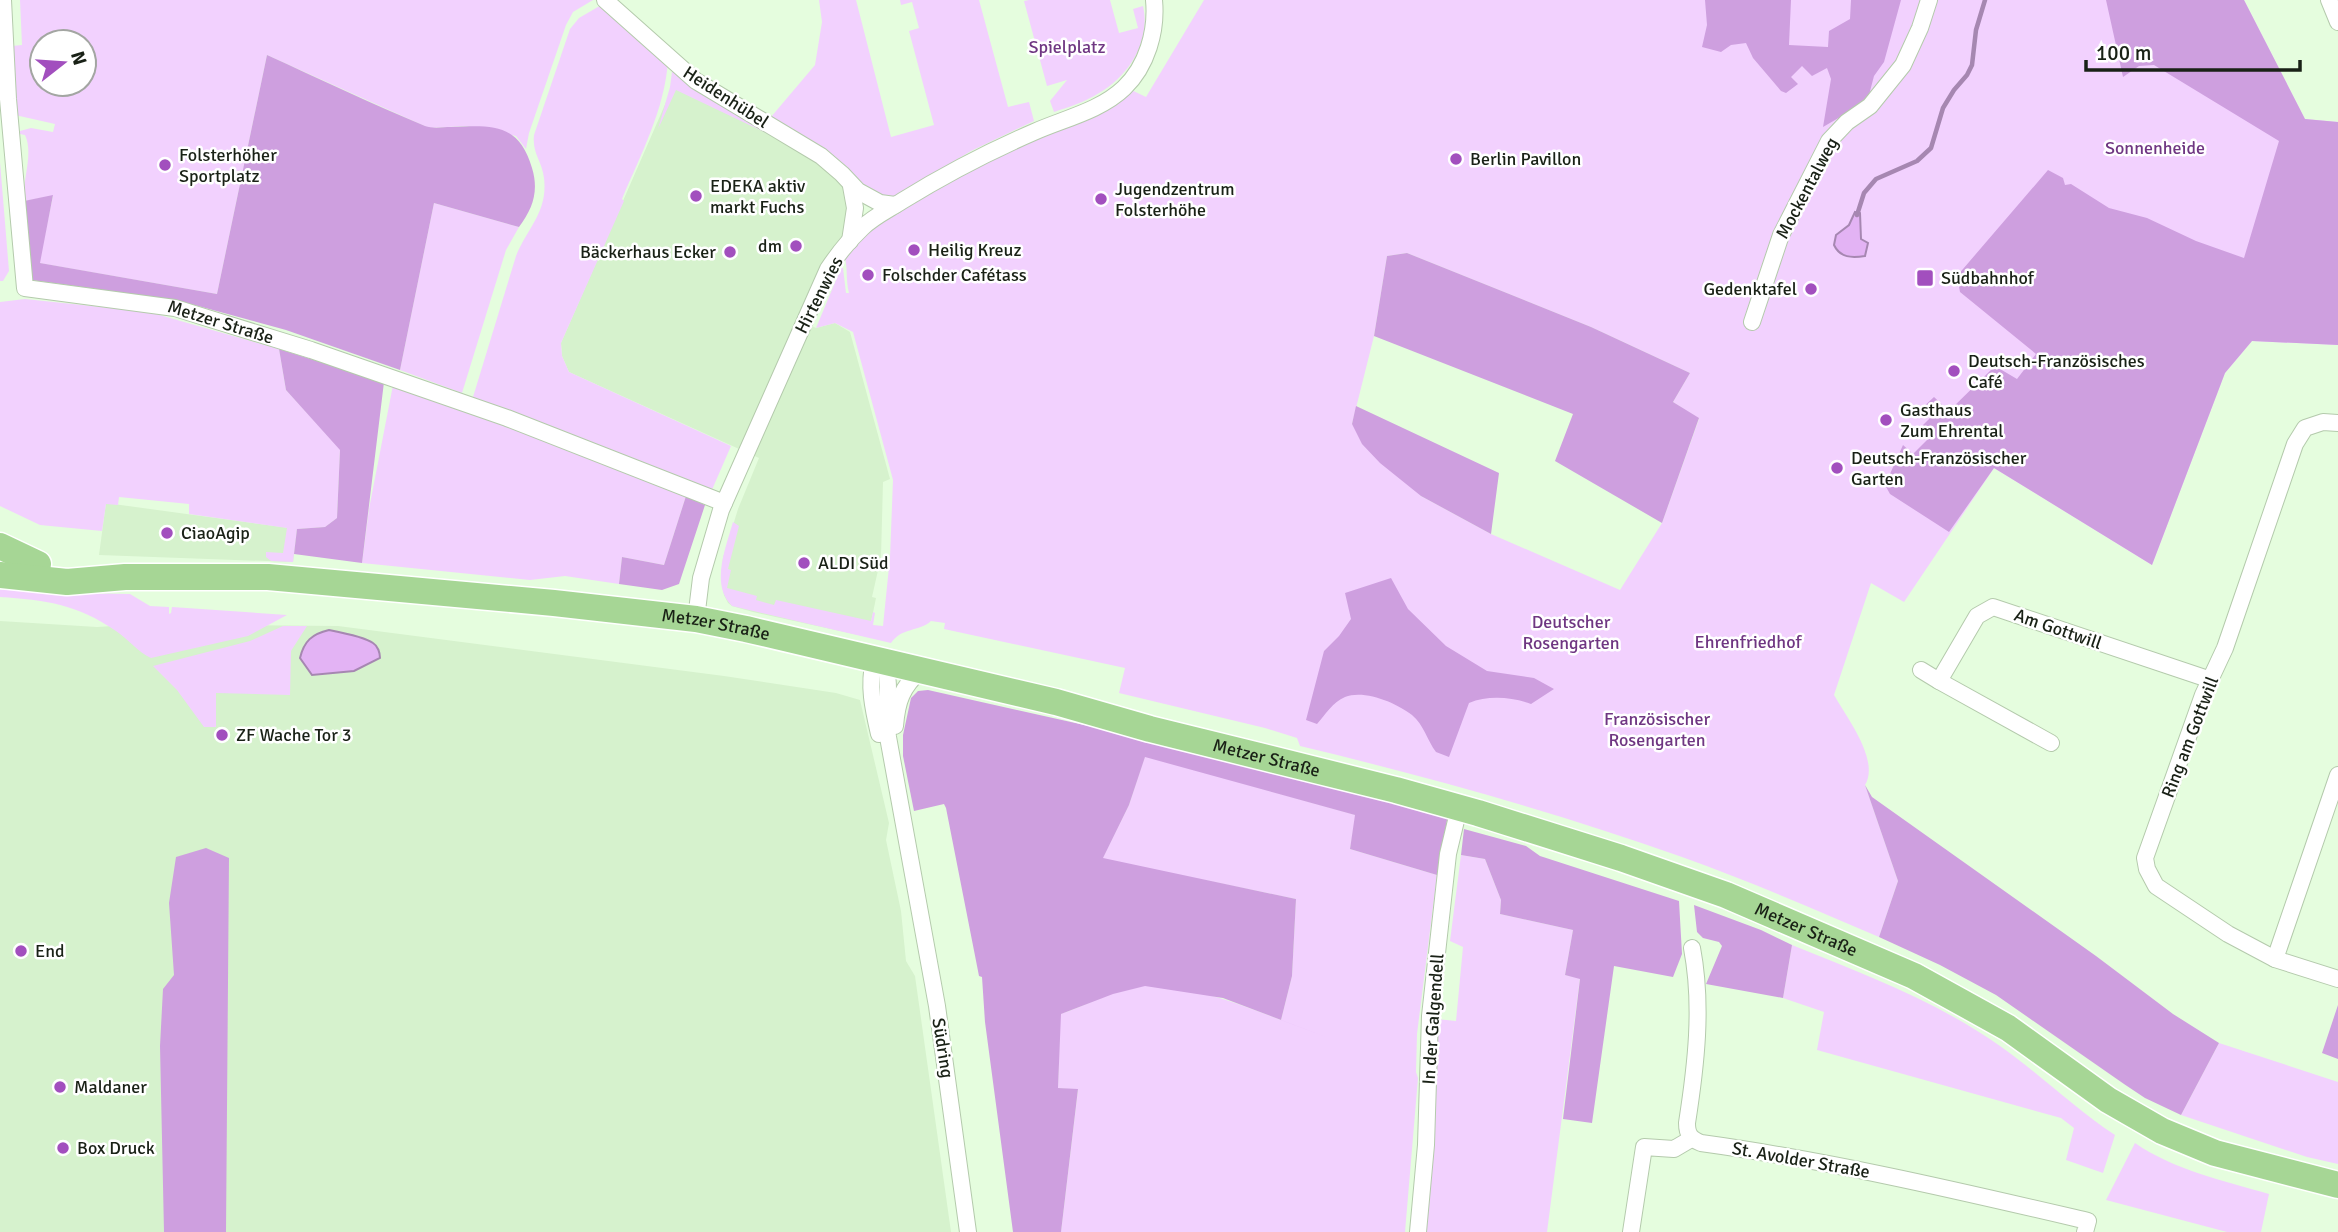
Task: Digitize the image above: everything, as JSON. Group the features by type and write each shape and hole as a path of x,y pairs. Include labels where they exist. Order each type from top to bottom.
{"main road":[{"path":"0,546 38,564"},
{"name":"Metzer Straße","path":"0,560 102,571 125,577"},
{"name":"Metzer Straße","path":"0,575 68,582 125,577 268,577 696,619 1056,702 1150,729 1314,769 1459,808 1621,858 1726,895 1914,976 1966,1003 2008,1028 2108,1100 2162,1131 2215,1153 2338,1185"}],"street":[{"name":"Metzer Straße","path":"2,0 25,288 175,308 311,350 507,418 724,503"},
{"name":"Heidenhübel","path":"606,0 696,80 821,156 842,173 851,186 880,203 895,205"},
{"name":"Hirtenwies","path":"696,619 701,578 724,503 828,269 863,226 895,205 968,162 1104,103 1117,94 1133,77 1149,46 1154,30 1154,0"},
{"name":"Mockentalweg","path":"1752,322 1780,235 1829,141 1847,122 1870,106 1897,72 1920,28 1929,0"},
{"path":"2329,0 2338,22"},
{"path":"850,241 855,208 851,186"},
{"name":"Ring am Gottwill","path":"2338,423 2323,422 2305,428 2295,444 2225,648 2203,695 2145,858 2147,869 2156,886 2228,933 2275,959 2338,979"},
{"name":"Am Gottwill","path":"1940,681 1977,616 1993,607 2211,680"},
{"name":"Südring","path":"879,661 888,678 886,720 937,1006 968,1232"},
{"name":"Südring","path":"879,661 870,676 870,694 911,865"},
{"name":"Südring","path":"892,756 899,699 907,682 921,670"},
{"path":"1921,670 2051,743"},
{"path":"2275,959 2338,775"},
{"name":"In der Galgendell","path":"1418,1232 1426,1145 1430,1016 1447,865 1459,808"},
{"path":"1631,1232 1644,1147 1674,1149 1691,1139 1687,1123 1698,1037 1692,948"},
{"name":"St. Avolder Straße","path":"1691,1139 1701,1143 1856,1168 2088,1221 2085,1232"}],"shaded area":[{"path":"1705,0 1791,0 1789,45 1828,47 1829,31 1850,19 1851,0 1901,0 1884,62 1874,76 1869,95 1854,109 1823,127 1831,79 1827,68 1812,76 1802,66 1791,77 1798,84 1786,93 1781,91 1753,58 1746,43 1731,45 1721,52 1702,47 1707,25"},
{"path":"2106,0 2244,0 2305,119 2338,122 2338,345 2252,341 2225,373 2152,565 1994,468 1949,532 1890,494 1885,485 1903,445 1913,454 1932,435 1923,425 1930,418 1920,410 1934,397 1949,411 1995,366 2017,379 2036,354 1960,292 1957,276 2048,170 2063,178 2065,185 2071,184 2109,208 2147,218 2196,241 2244,258 2279,141 2154,65 2139,66 2123,77"},
{"path":"267,55 425,126 479,126 502,130 520,142 526,153 534,176 535,192 528,213 519,227 434,203 400,370 286,330 176,300 31,280 24,201 53,195 40,263 217,294"},
{"path":"681,68 851,186 850,241 804,322 816,328 835,323 850,332 890,479 883,482 881,557 872,597 876,598 868,637 753,612 728,603 721,579 723,558 738,509 759,458 569,372 562,356 561,343"},
{"path":"1855,212 1860,213 1861,239 1868,243 1865,256 1847,256 1834,245 1836,235 1849,225"},
{"path":"1407,253 1591,327 1690,373 1673,402 1699,418 1662,523 1555,461 1573,414 1374,336 1387,256"},
{"path":"279,349 384,382 362,563 294,554 297,529 325,527 337,518 340,450 286,390"},
{"path":"1356,406 1499,473 1491,534 1421,496 1380,463 1362,444 1352,424"},
{"path":"686,496 705,505 679,584 662,590 619,584 622,557 664,565"},
{"path":"106,503 297,529 293,562 99,555"},
{"path":"1391,578 1408,609 1446,646 1487,671 1534,678 1554,689 1531,704 1500,698 1469,703 1449,757 1436,752 1420,723 1412,715 1398,706 1371,696 1345,697 1333,705 1317,724 1306,720 1324,651 1351,619 1345,593"},
{"path":"0,621 97,627 146,624 338,626 724,676 836,693 860,700 889,823 886,840 901,911 906,961 915,976 951,1232 0,1232"},
{"path":"329,630 375,644 380,658 354,671 312,675 300,658 302,652 310,639"},
{"path":"928,690 1147,739 1448,815 1437,875 1350,849 1355,815 1145,757 1129,805 1103,858 1296,899 1292,976 1281,1020 1223,998 1145,986 1113,994 1061,1014 1058,1088 1078,1089 1061,1232 1013,1232 985,1022 982,977 979,976 946,808 944,804 914,811 903,756 903,735 911,698 918,691"},
{"path":"1865,785 1872,797 2173,1014 2219,1043 2181,1115 2145,1098 1996,995 1879,937 1898,881"},
{"path":"1464,829 1526,846 1540,856 1679,901 1682,954 1673,977 1614,966 1592,1123 1563,1119 1580,979 1565,975 1573,930 1500,914 1501,900 1485,859 1461,855"},
{"path":"206,848 229,858 226,1232 164,1232 160,1046 163,989 174,975 169,903 176,857"},
{"path":"1694,905 1761,930 1792,945 1783,998 1706,984 1722,946 1719,942 1703,938 1697,932"},
{"path":"2338,1005 2338,1059 2322,1053"}],"green space":[{"path":"20,0 593,0 573,12 566,25 526,149 516,136 467,126 429,128 267,55 217,294 39,263 53,196 24,201 28,150 25,135 20,134 20,131 31,128 53,132 55,124 15,115 12,46 22,45"},
{"path":"819,0 856,0 891,137 934,125 909,31 919,28 912,2 901,5 900,0 979,0 1008,107 1029,102 1034,121 971,151 889,200 860,183 845,165 823,148 771,117 815,65 822,22"},
{"name":"Spielplatz","path":"1110,0 1119,33 1138,28 1133,9 1143,6 1145,19 1141,44 1128,67 1110,86 1088,99 1054,112 1050,101 1067,80 1047,86 1024,1"},
{"name":"Deutsch-Französischer Garten","path":"1204,0 2244,0 2305,119 2338,122 2338,345 2252,341 2225,373 2152,565 1994,468 1904,602 1871,583 1834,695 1865,752 1869,775 1865,785 1898,881 1879,937 1732,876 1588,825 1445,783 1300,746 1297,738 1265,728 1119,693 1125,668 944,629 945,623 931,621 900,634 891,643 732,606 725,597 721,577 733,522 739,526 728,569 731,570 727,588 757,596 756,600 774,605 776,600 871,621 873,612 873,625 883,626 890,557 893,480 853,332 835,323 816,328 841,268 846,293 849,293 842,249 863,226 1125,87 1146,97","holes":["1407,253 1591,327 1690,373 1673,402 1699,419 1662,523 1620,590 1491,534 1421,496 1352,424 1374,336 1387,256"]},
{"path":"603,4 668,60 666,78 657,114 622,199 624,201 561,343 562,356 569,372 731,446 711,492 473,397 516,256 543,200 544,178 534,147 534,135 570,29 579,18"},
{"path":"673,64 806,152 834,175 783,141 676,90 658,129 670,87"},
{"path":"0,162 9,271 3,281 0,281"},
{"path":"434,203 519,227 506,250 462,393 400,370"},
{"path":"25,299 149,312 279,349 286,390 340,449 337,518 325,527 297,529 293,562 271,561 266,557 266,552 283,553 287,528 189,514 189,504 119,497 118,505 106,504 102,531 40,525 0,506 0,302"},
{"path":"393,385 463,409 686,496 664,565 622,557 619,584 565,576 530,580 362,563 369,509"},
{"path":"3,586 70,593 130,594 150,606 169,607 169,614 172,607 287,615 248,636 151,658 102,622 74,609 46,602 0,597"},
{"path":"283,626 307,626 291,651 290,695 216,693 216,727 204,727 177,690 153,666 250,641"},
{"path":"1145,756 1356,815 1350,849 1437,875 1417,1034 1418,1078 1405,1232 1061,1232 1078,1090 1058,1088 1060,1014 1123,989 1150,985 1208,994 1281,1020 1292,976 1296,899 1102,859 1129,805"},
{"path":"1461,855 1485,859 1501,900 1500,914 1573,930 1565,975 1580,978 1547,1232 1424,1232 1437,1019 1456,1021 1463,947 1450,941"},
{"path":"1792,945 1925,1002 1976,1030 2015,1057 2115,1135 2103,1173 2066,1160 2074,1128 2061,1118 1817,1050 1824,1012 1783,998"},
{"path":"2219,1043 2338,1082 2338,1164 2307,1157 2181,1115"},
{"path":"2135,1143 2183,1168 2269,1194 2261,1232 2227,1232 2106,1200"}],"waterway":[{"path":"1857,215 1864,193 1876,179 1917,161 1931,148 1943,108 1972,65 1976,30 1985,0"}],"place":[{"name":"Berlin Pavillon","path":"1456,159"},
{"name":"Folsterhöher Sportplatz","path":"165,165"},
{"name":"EDEKA aktiv markt Fuchs","path":"696,196"},
{"name":"Jugendzentrum Folsterhöhe","path":"1101,199"},
{"name":"dm","path":"796,246"},
{"name":"Heilig Kreuz","path":"914,250"},
{"name":"Bäckerhaus Ecker","path":"730,252"},
{"name":"Folschder Cafétass","path":"868,275"},
{"name":"Südbahnhof","path":"1925,278"},
{"name":"Gedenktafel","path":"1811,289"},
{"name":"Deutsch-Französisches Café","path":"1954,371"},
{"name":"Gasthaus Zum Ehrental","path":"1886,420"},
{"name":"Deutsch-Französischer Garten","path":"1837,468"},
{"name":"CiaoAgip","path":"167,533"},
{"name":"ALDI Süd","path":"804,563"},
{"name":"ZF Wache Tor 3","path":"222,735"},
{"name":"End","path":"21,951"},
{"name":"Maldaner","path":"60,1087"},
{"name":"Box Druck","path":"63,1148"}],"park label":[{"name":"Sonnenheide","path":"2155,148"},
{"name":"Deutscher Rosengarten","path":"1571,632"},
{"name":"Ehrenfriedhof","path":"1748,642"},
{"name":"Französischer Rosengarten","path":"1657,729"}]}
